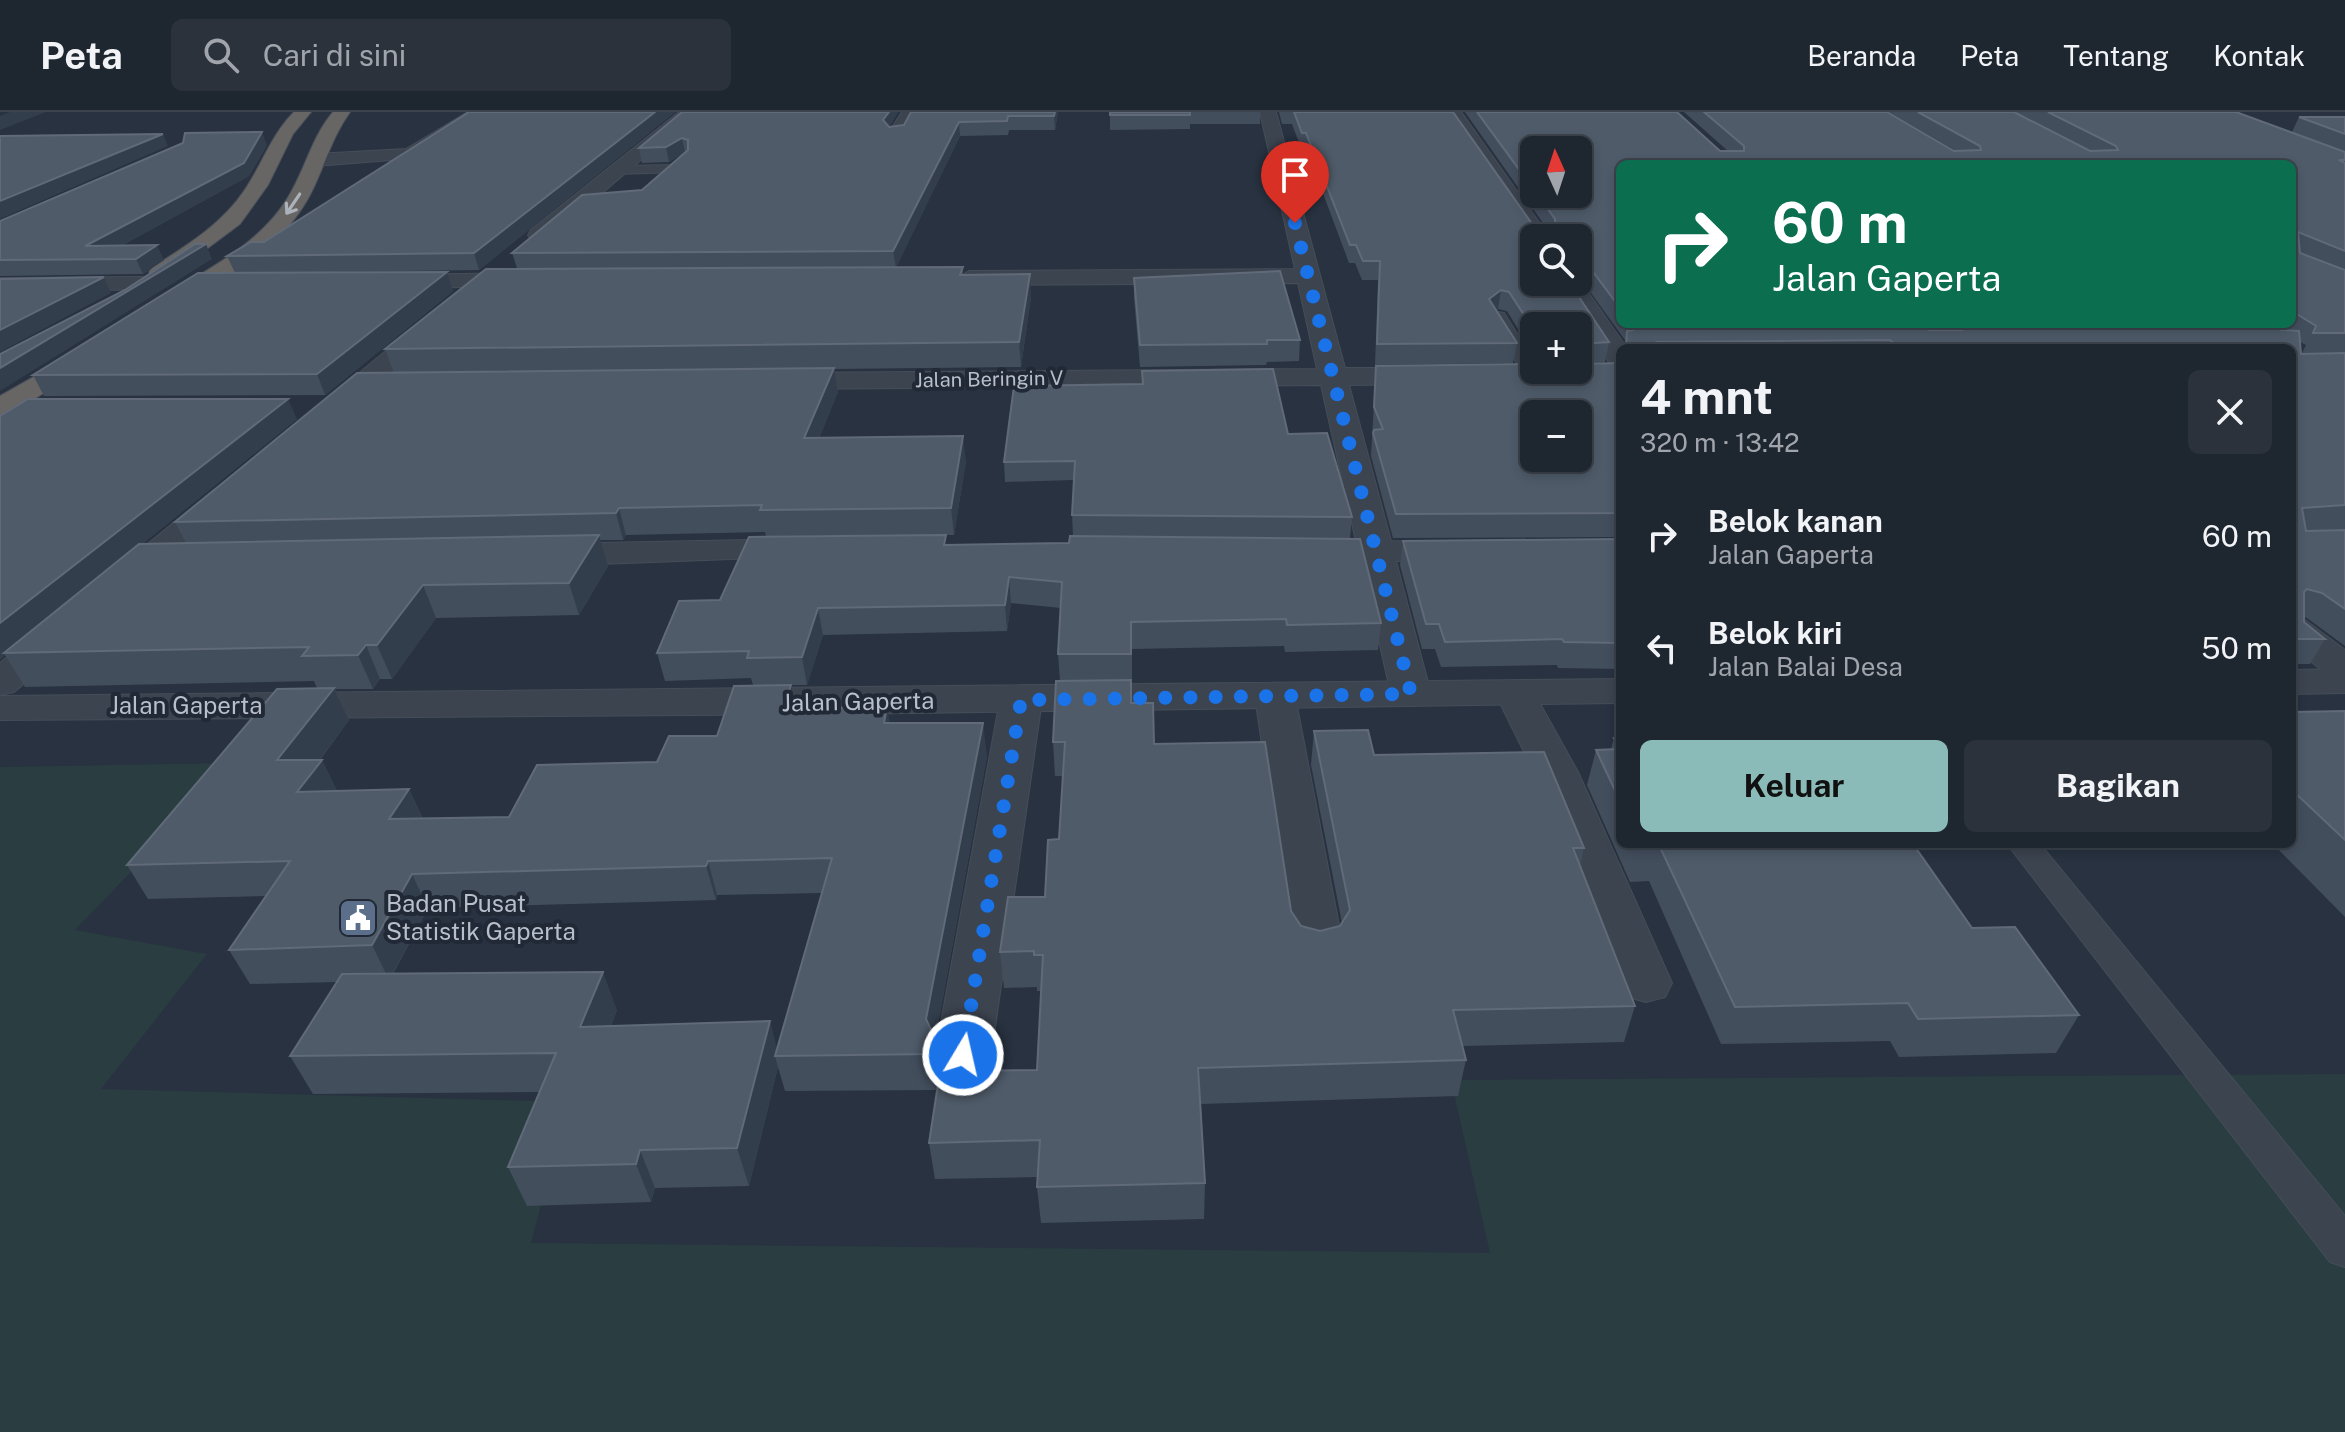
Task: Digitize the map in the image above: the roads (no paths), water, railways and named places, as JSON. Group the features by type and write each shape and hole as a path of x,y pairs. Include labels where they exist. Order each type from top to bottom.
{"highway":[{"path":"104,306 210,240 231,220 252,195 282,132 303,112"},
{"path":"149,315 267,239 298,200 325,129 342,112"},
{"path":"2,408 109,340"}],"street":[{"path":"315,160 410,154 480,112"},
{"path":"307,416 335,407 573,205 689,112"},
{"path":"897,134 910,112"},
{"path":"1268,112 1411,694"},
{"path":"1453,112 1529,224"},
{"path":"944,278 1308,276"},
{"path":"360,282 549,280"},
{"path":"203,282 251,283"},
{"path":"0,285 143,284"},
{"path":"1578,296 1616,352"},
{"path":"1592,373 1616,373"},
{"path":"1502,375 1520,375"},
{"name":"Jalan Beringin V","path":"758,382 1456,376"},
{"path":"359,386 407,386"},
{"path":"2,408 50,407"},
{"path":"0,683 252,475"},
{"path":"517,556 839,548"},
{"path":"1263,551 1497,551"},
{"path":"146,563 204,562"},
{"path":"2296,631 2345,669"},
{"path":"2296,682 2345,681"},
{"name":"Jalan Gaperta","path":"0,708 1021,700 1616,691"},
{"path":"1515,693 1556,772 1646,983"},
{"path":"1275,696 1317,946"},
{"path":"963,1055 1021,700"}],"lane":[{"path":"616,170 679,164 663,180"},
{"path":"573,205 606,205"},
{"path":"1498,317 1520,353"},
{"path":"2026,848 2345,1248"}],"place":[{"name":"Badan Pusat Statistik Gaperta","path":"358,918"}]}
